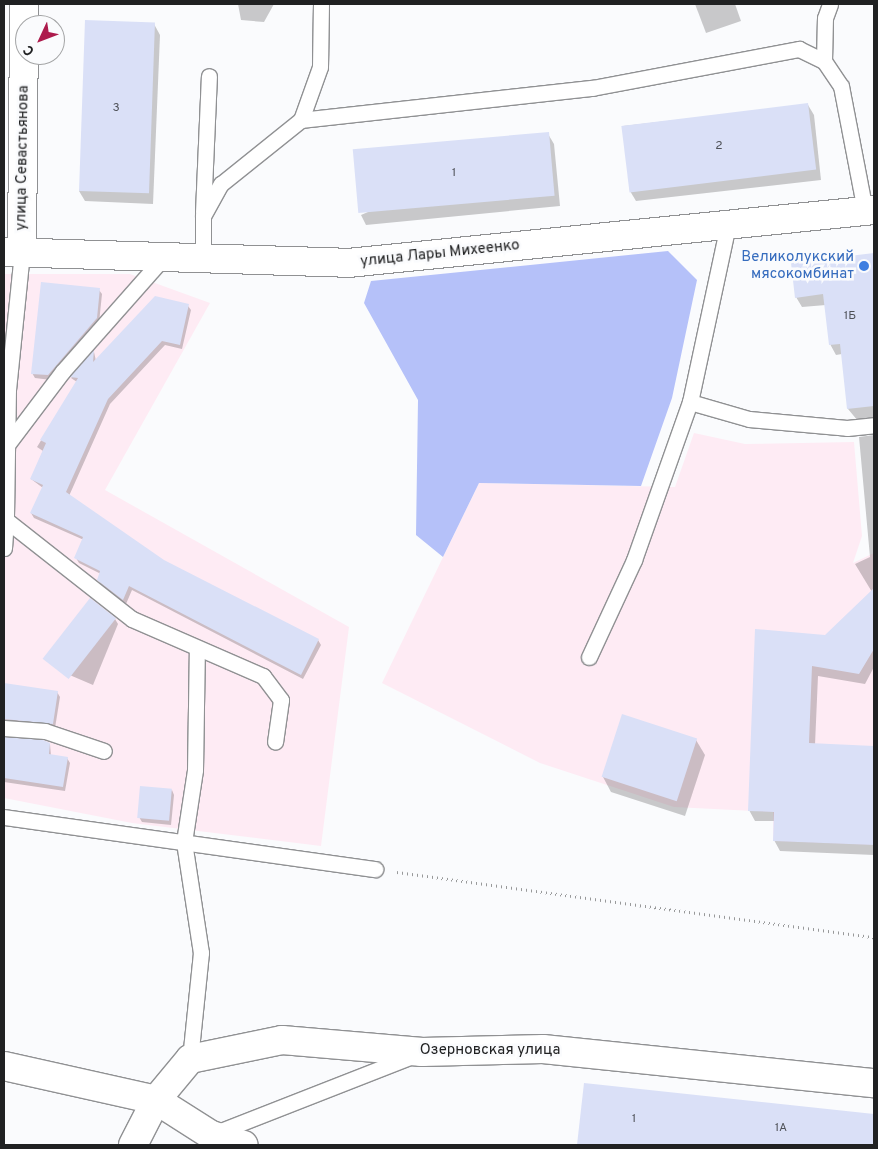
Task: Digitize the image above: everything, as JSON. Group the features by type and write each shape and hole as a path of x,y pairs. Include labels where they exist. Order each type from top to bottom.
{"street":[{"name":"улица Севастьянова","path":"13,252 24,4"},
{"name":"улица Лары Михеенко","path":"13,252 203,261 348,263 870,211"},
{"name":"Озерновская улица","path":"190,1059 282,1040 422,1052 543,1049 874,1083"},
{"path":"133,1145 156,1100 190,1059"},
{"path":"4,1066 156,1100 212,1135 244,1145"}],"lane":[{"path":"302,120 320,67 321,4"},
{"path":"824,61 825,18 830,4"},
{"path":"203,216 221,184 302,120 592,88 799,49 824,61 841,86 870,211"},
{"path":"203,261 209,76"},
{"path":"589,656 634,560 690,402 728,225"},
{"path":"4,548 13,252"},
{"path":"7,445 63,371 162,259"},
{"path":"690,402 749,418 847,428 874,425"},
{"path":"6,520 132,619 262,676 281,700 275,742"},
{"path":"190,1059 201,953 184,842 194,770 197,648"},
{"path":"4,728 44,731 104,751"},
{"path":"4,817 375,869"},
{"path":"212,1135 422,1052"}],"path":[{"path":"375,869 874,937"}],"shaded area":[{"path":"668,251 697,280 672,398 641,486 479,483 443,557 416,535 418,400 364,303 371,281"},
{"path":"4,274 130,274 210,303 105,490 349,627 321,846 132,823 4,798"},
{"path":"694,433 745,444 854,442 862,536 853,563 874,553 874,845 773,841 773,812 674,807 540,763 382,683 479,483 675,487"}],"building":[{"path":"85,20 155,22 149,193 79,191"},
{"path":"808,103 816,170 630,192 621,126"},
{"path":"549,132 555,196 358,213 353,149"},
{"path":"874,253 874,406 847,409 840,344 829,345 823,294 795,298 791,263"},
{"path":"41,282 100,288 97,318 48,375 31,374"},
{"path":"155,296 189,304 180,345 162,341 108,399 66,492 164,560 319,639 301,675 129,586 123,600 97,580 100,571 74,558 83,537 30,513 43,485 30,479 46,443 40,440 78,378 70,377 94,350 93,362"},
{"path":"874,588 874,649 859,674 812,666 809,743 874,746 874,845 773,841 774,812 748,811 755,629 825,635"},
{"path":"90,598 116,618 69,679 43,659"},
{"path":"4,683 58,691 53,724 4,719"},
{"path":"622,714 697,738 677,801 602,777"},
{"path":"4,737 43,740 50,743 49,754 68,757 63,787 4,778"},
{"path":"140,786 172,789 169,821 137,818"},
{"path":"584,1083 874,1114 874,1145 577,1145"}],"place":[{"name":"Великолукский мясокомбинат","path":"864,266"}]}
